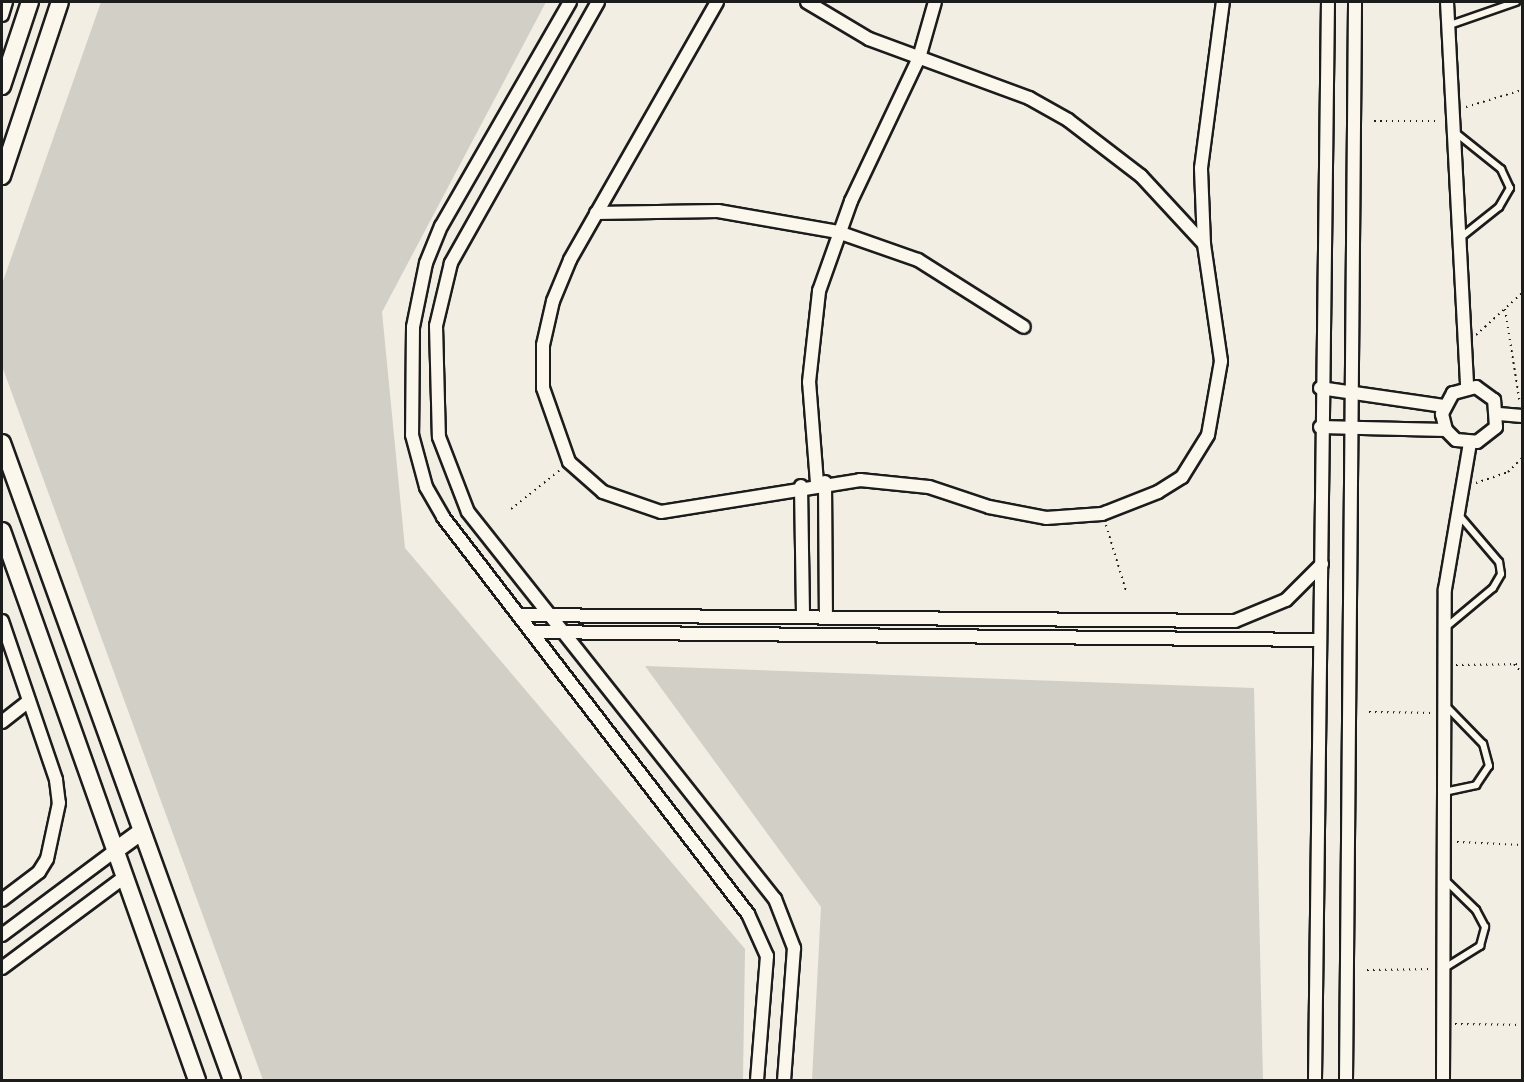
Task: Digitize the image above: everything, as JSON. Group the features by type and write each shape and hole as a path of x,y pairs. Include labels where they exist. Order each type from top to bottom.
{"street":[{"path":"2,15 6,2"},
{"path":"2,86 30,2"},
{"path":"2,176 60,2"},
{"path":"570,2 441,226 421,282 413,327 411,417 420,470 443,517 748,914 767,956 757,1080"},
{"path":"598,2 460,244 436,326 436,417 450,475 468,512 776,899 794,948 784,1080"},
{"path":"717,2 560,280 543,345 546,408 569,462 603,492 661,512 702,510 821,483 906,483 1037,517 1102,514 1182,477 1208,435 1221,361 1204,244 1204,130 1223,2"},
{"path":"807,2 869,39 1029,98 1068,120 1141,176 1204,244"},
{"path":"826,618 821,483 810,351 819,291 838,232 919,57 935,2"},
{"path":"1315,1080 1322,564 1320,388 1328,2"},
{"path":"1346,1080 1355,395 1355,2"},
{"path":"1447,2 1467,387"},
{"path":"596,213 718,211 838,232 918,260 1024,327"},
{"path":"1446,430 1444,406 1453,393 1467,387 1489,394 1499,414"},
{"path":"1320,388 1355,395 1444,406"},
{"path":"1320,427 1354,431 1446,430 1470,443 1488,437 1499,414"},
{"path":"1499,414 1522,414"},
{"path":"2,443 232,1080"},
{"path":"1443,1080 1444,628 1456,512 1470,443"},
{"path":"801,486 803,617"},
{"path":"2,531 116,849 122,879 197,1080"},
{"path":"519,615 1235,621 1286,600 1322,564"},
{"path":"2,621 56,780 58,822 39,872 2,900"},
{"path":"532,632 1320,640"},
{"path":"2,722 29,701"},
{"path":"2,935 141,832"},
{"path":"2,968 122,879"}],"lane":[{"path":"1447,26 1516,2"},
{"path":"1454,122 1501,169 1510,188 1499,207 1460,238"},
{"path":"1444,628 1493,588 1501,574 1500,562 1456,512"},
{"path":"1444,708 1483,744 1489,766 1476,785 1444,792"},
{"path":"1443,879 1476,910 1485,927 1480,946 1443,969"}],"path":[{"path":"1374,121 1454,122 1484,99 1522,90"},
{"path":"1465,345 1522,293"},
{"path":"1505,309 1510,363 1522,414"},
{"path":"1462,484 1493,479 1522,458"},
{"path":"511,509 569,462"},
{"path":"1102,514 1126,591"},
{"path":"1514,664 1522,673"},
{"path":"1444,666 1522,664"},
{"path":"1369,712 1444,708"},
{"path":"1442,842 1522,845"},
{"path":"1367,970 1443,969"},
{"path":"1443,1024 1522,1025"}],"shaded area":[{"path":"101,2 546,2 382,312 405,548 745,949 743,1080 263,1080 2,366 2,284"},
{"path":"645,666 1254,688 1263,1080 812,1080 821,907"}]}
